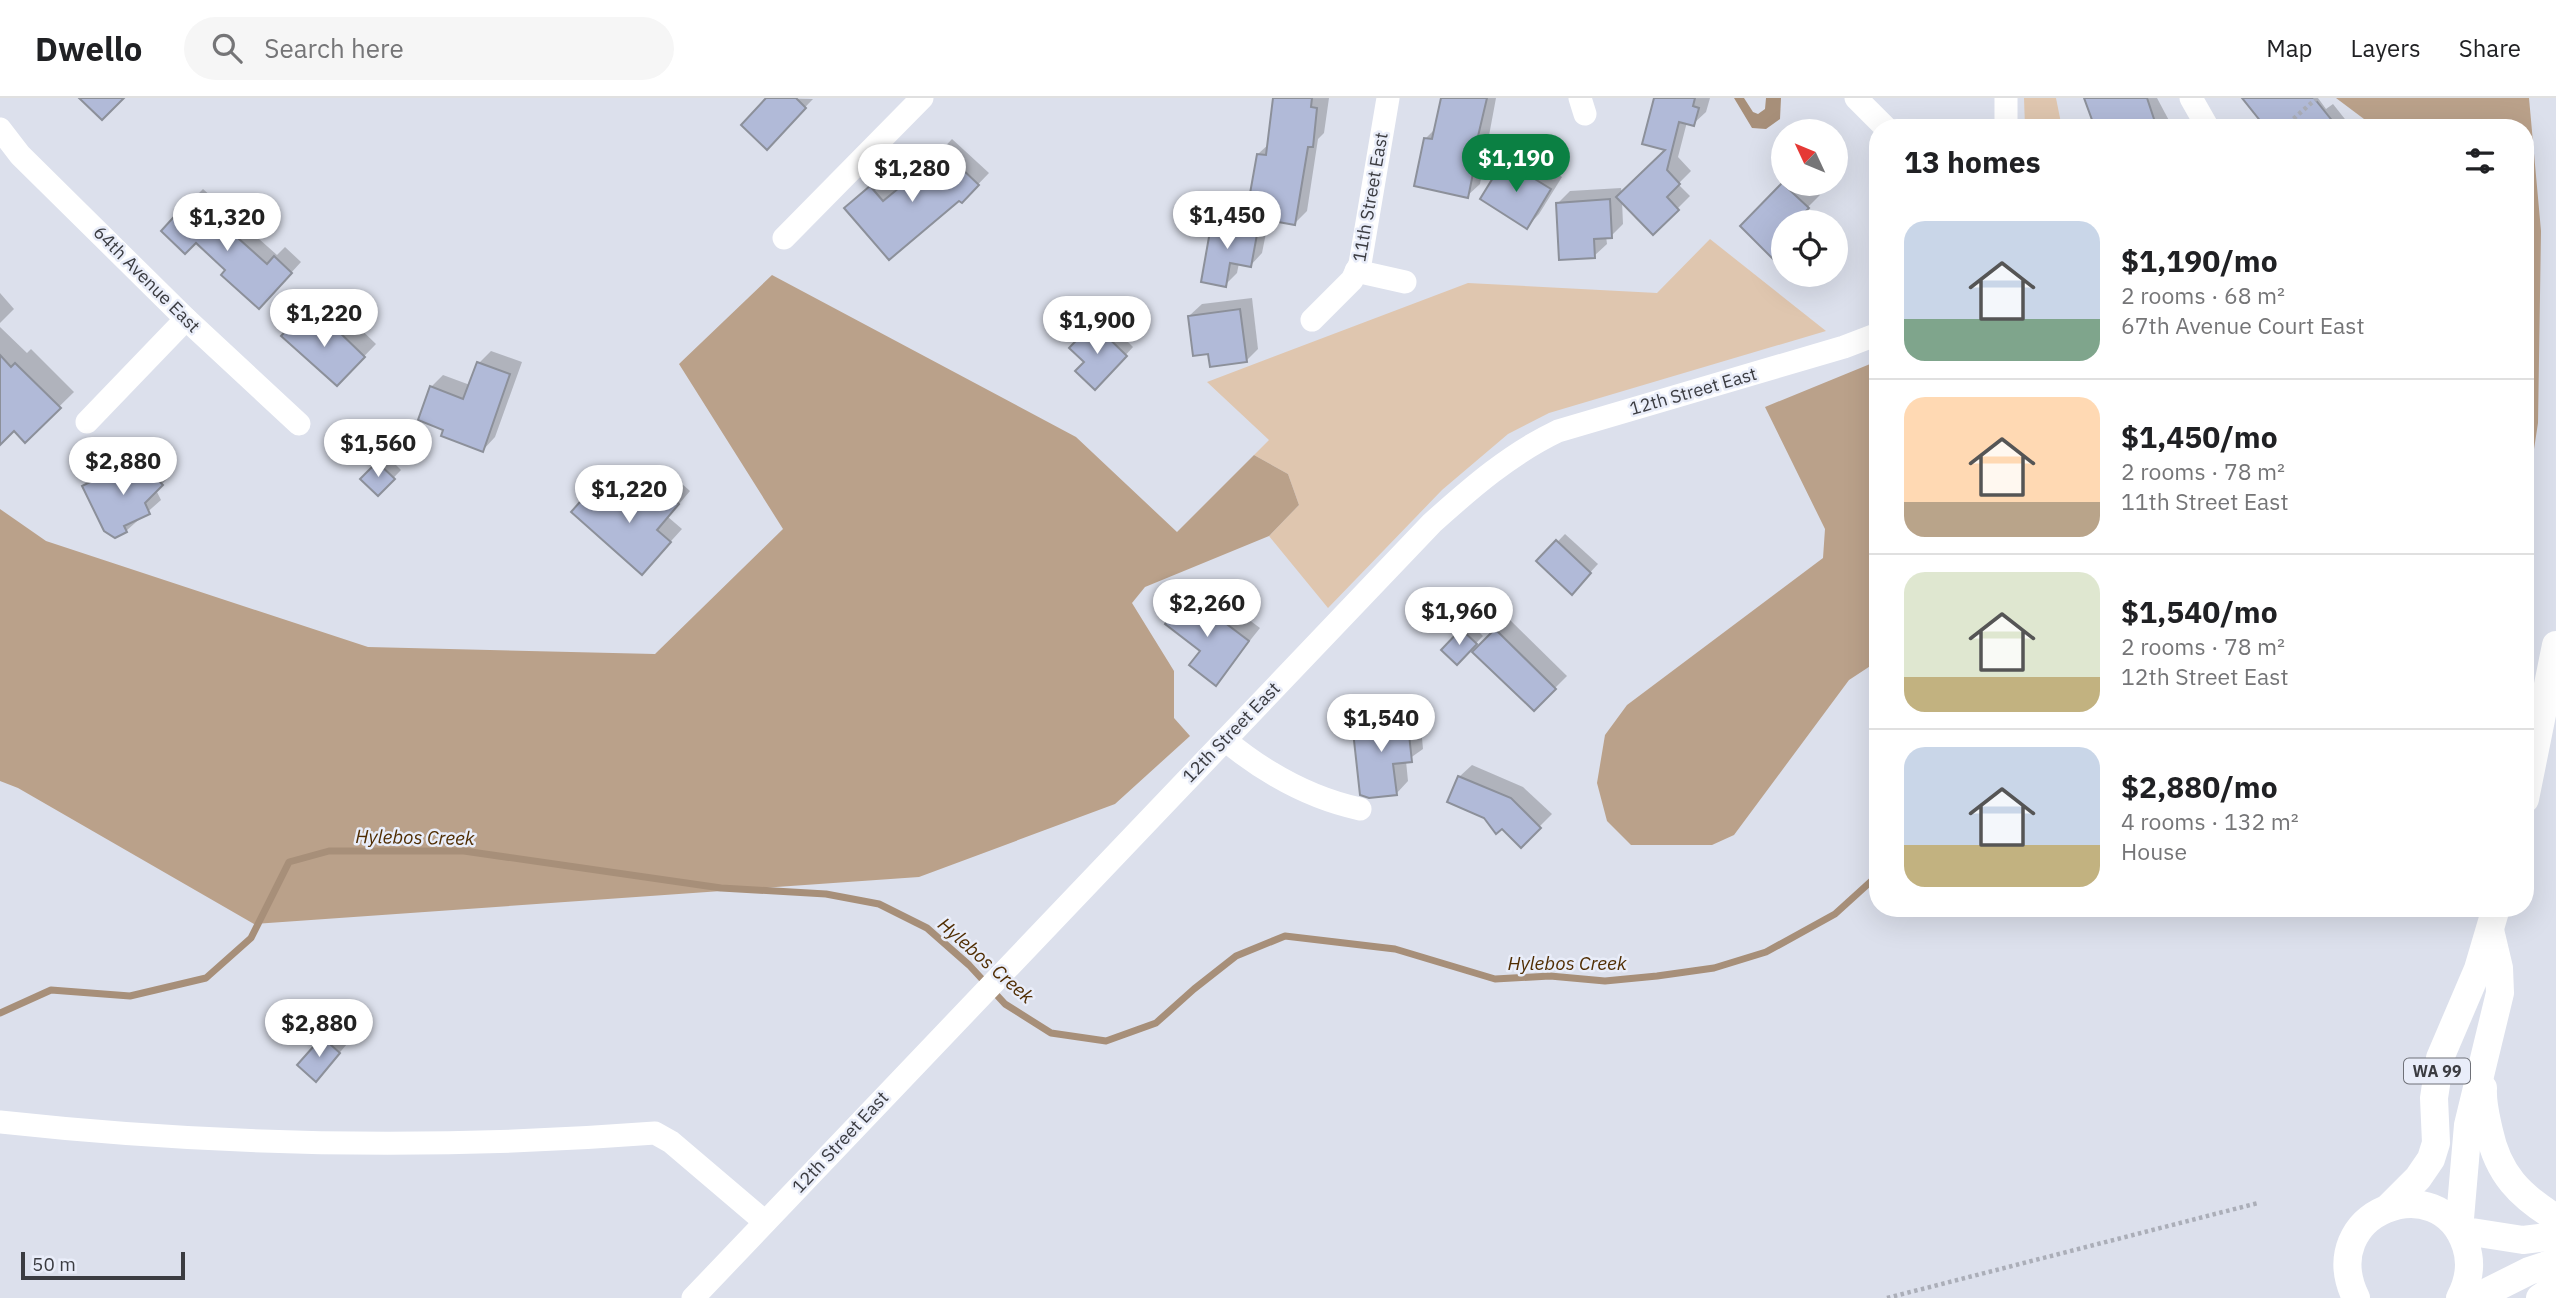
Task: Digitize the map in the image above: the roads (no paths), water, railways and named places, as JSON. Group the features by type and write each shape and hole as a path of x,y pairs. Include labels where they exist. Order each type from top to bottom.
{"main road":[{"path":"2534,754 2555,653"},
{"name":"WA 99","path":"2460,1298 2470,1266 2469,1253 2459,1230 2468,1125 2500,993 2493,919"},
{"name":"WA 99","path":"2356,1298 2343,1285 2351,1244 2357,1231 2378,1212 2390,1206 2418,1178 2431,1159 2436,1143 2434,1098 2440,1058 2478,969 2493,919"},
{"path":"2484,1061 2483,1093 2496,1158 2517,1191 2556,1218"},
{"path":"2390,1206 2404,1204 2430,1208 2459,1230 2523,1240 2556,1236"},
{"path":"2475,1298 2529,1271 2556,1262"},
{"path":"2540,1298 2556,1287"}],"street":[{"path":"784,238 922,98"},
{"name":"11th Street East","path":"1312,320 1352,280 1356,271 1371,204 1388,98"},
{"path":"1856,98 1877,119"},
{"path":"2006,98 2006,119"},
{"path":"2191,98 2203,119"},
{"name":"64th Avenue East","path":"0,129 20,155 186,319 299,424"},
{"path":"1356,271 1405,282"},
{"path":"87,422 186,319"},
{"name":"12th Street East","path":"693,1298 1432,523 1474,485 1524,447 1578,424 1869,337"},
{"path":"1225,740 1245,756 1304,793 1360,809"},
{"path":"0,1122 193,1140 325,1145 470,1144 655,1133 671,1142 765,1222"}],"waterway":[{"name":"Hylebos Creek","path":"0,1013 51,990 130,996 206,978 251,938 289,862 329,851 464,851 721,888 826,894 879,904 927,928 969,965 1005,1004 1051,1033 1106,1041 1156,1023 1236,956 1285,936 1395,949 1495,979 1550,976 1605,981 1714,968 1766,952 1835,914 1869,883"}]}
